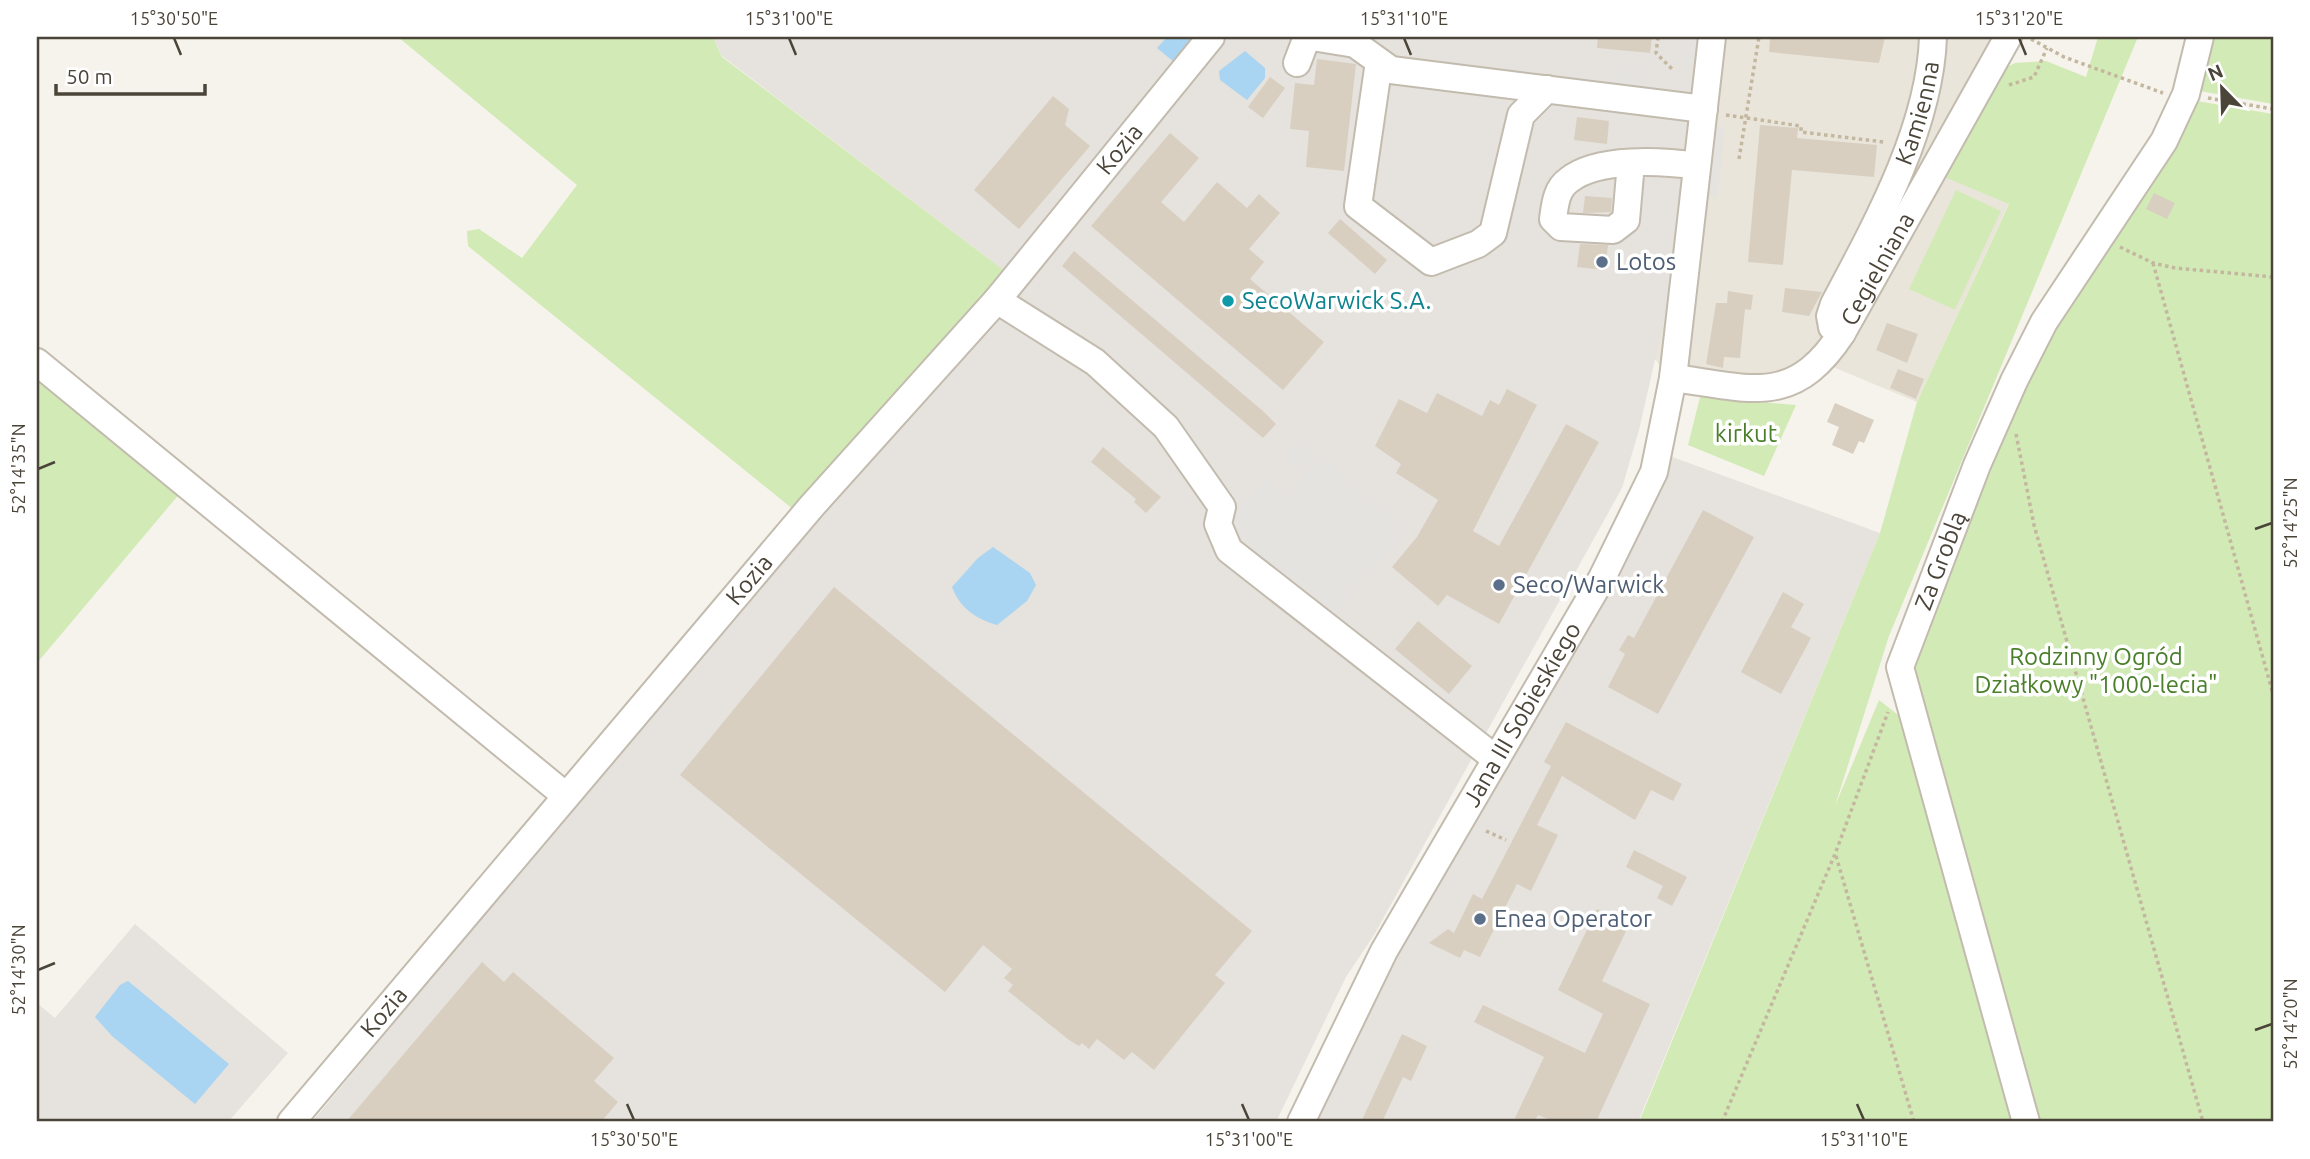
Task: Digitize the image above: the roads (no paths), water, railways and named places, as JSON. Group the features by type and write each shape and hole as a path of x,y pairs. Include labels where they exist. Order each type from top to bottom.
{"street":[{"name":"Kozia","path":"290,1122 811,507 997,300 1211,37"},
{"path":"1297,63 1310,37 1354,44 1391,70 1714,112"},
{"name":"Jana III Sobieskiego","path":"1301,1122 1373,971 1602,578 1638,509 1662,446 1673,378 1697,166 1714,112 1712,37"},
{"name":"Kamienna","path":"1842,333 1832,327 1830,316 1896,177 1920,111 1933,37"},
{"name":"Cegielniana","path":"1673,378 1747,387 1789,383 1801,378 1821,362 1842,333 2008,37"},
{"name":"Za Groblą","path":"2026,1122 1900,667 1978,464 2014,380 2044,322 2164,141 2186,94 2200,37"},
{"path":"1379,62 1357,206 1431,262 1478,244 1493,233 1521,115 1546,89"},
{"path":"1631,163 1697,166"},
{"path":"997,300 1095,362 1166,427 1222,507 1218,524 1229,550 1496,759"},
{"path":"37,362 566,796"}],"water":[{"path":"1167,37 1196,37 1174,62 1157,48"},
{"path":"1245,51 1265,68 1265,78 1247,100 1220,80 1219,71"},
{"path":"993,547 1030,573 1036,585 1027,601 997,625 970,612 959,601 952,587 978,558"},
{"path":"128,981 229,1064 195,1104 112,1036 95,1017 120,985"}],"place":[{"name":"Lotos","path":"1602,262"},
{"name":"SecoWarwick S.A.","path":"1228,301"},
{"name":"Seco/Warwick","path":"1499,585"},
{"name":"Enea Operator","path":"1480,919"}],"park label":[{"name":"kirkut","path":"1746,434"},
{"name":"Rodzinny Ogród Działkowy \"1000-lecia\"","path":"2096,671"}]}
